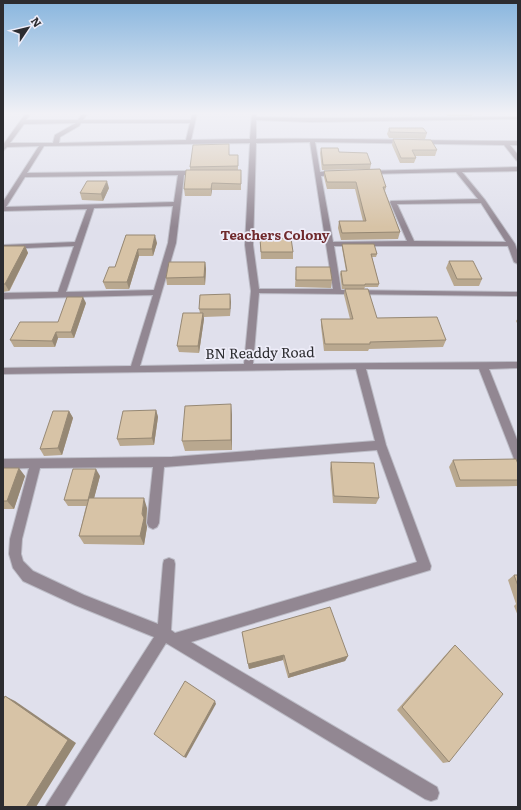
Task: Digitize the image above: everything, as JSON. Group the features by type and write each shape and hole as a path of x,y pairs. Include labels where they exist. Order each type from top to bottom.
{"street":[{"path":"3,208 40,151"},
{"path":"248,367 255,291 249,245 253,151"},
{"path":"314,151 331,244 338,293"},
{"path":"512,151 518,159"},
{"path":"365,172 518,169"},
{"path":"457,170 483,201 511,244 518,262"},
{"path":"134,370 172,242 181,173"},
{"path":"24,175 204,173"},
{"path":"244,173 252,173"},
{"path":"318,174 342,173"},
{"path":"411,243 393,202 483,201"},
{"path":"3,208 176,204"},
{"path":"61,294 91,207"},
{"path":"3,247 79,244"},
{"path":"331,244 511,244"},
{"path":"255,291 518,294"},
{"path":"3,296 157,292"},
{"name":"BN Readdy Road","path":"3,371 518,365"},
{"path":"169,637 425,566 382,445 360,366"},
{"path":"483,366 517,453"},
{"path":"3,464 159,462 382,445"},
{"path":"153,523 159,462"},
{"path":"36,464 16,539 15,554 18,564 28,576 80,600 169,637 431,793"},
{"path":"54,807 169,637 169,564"}],"building":[{"path":"192,151 229,151 229,155 238,155 238,166 190,167"},
{"path":"321,151 367,153 371,164 323,165"},
{"path":"398,151 412,151 416,158 401,158"},
{"path":"380,169 386,187 383,187 400,232 342,233 339,221 366,221 356,182 327,182 324,171"},
{"path":"186,170 241,170 241,184 212,183 211,189 184,189"},
{"path":"87,181 107,181 101,194 80,193"},
{"path":"126,235 155,235 152,249 138,249 127,282 103,282 109,267 115,267"},
{"path":"291,238 293,252 261,252 260,239"},
{"path":"342,244 374,244 377,254 371,254 379,284 343,285 341,271 347,271"},
{"path":"3,246 25,246 5,284 3,284"},
{"path":"449,261 473,261 482,279 457,279"},
{"path":"169,262 205,262 204,277 166,278"},
{"path":"296,267 330,267 332,280 296,280"},
{"path":"345,289 368,289 377,318 437,317 446,340 370,342 370,344 325,344 321,319 353,319"},
{"path":"230,294 230,309 199,309 200,295"},
{"path":"67,297 83,297 71,332 56,332 52,341 10,340 20,322 58,322"},
{"path":"183,313 203,313 198,346 177,346"},
{"path":"231,404 231,440 182,441 185,406"},
{"path":"156,410 152,438 117,439 123,411"},
{"path":"53,411 69,411 58,448 40,449"},
{"path":"516,459 518,464 518,480 460,480 453,460"},
{"path":"331,462 374,463 379,498 334,496"},
{"path":"3,468 19,468 7,501 3,501"},
{"path":"73,469 96,469 88,500 64,500"},
{"path":"89,498 144,498 142,514 144,518 140,536 79,536"},
{"path":"514,575 518,575 518,586"},
{"path":"330,607 348,656 289,674 284,655 248,664 242,632"},
{"path":"455,645 503,694 449,762 402,707"},
{"path":"185,681 215,701 184,757 154,734"},
{"path":"5,696 68,740 26,807 3,807 3,700"}],"district":[{"name":"Teachers Colony","path":"275,235"}]}
